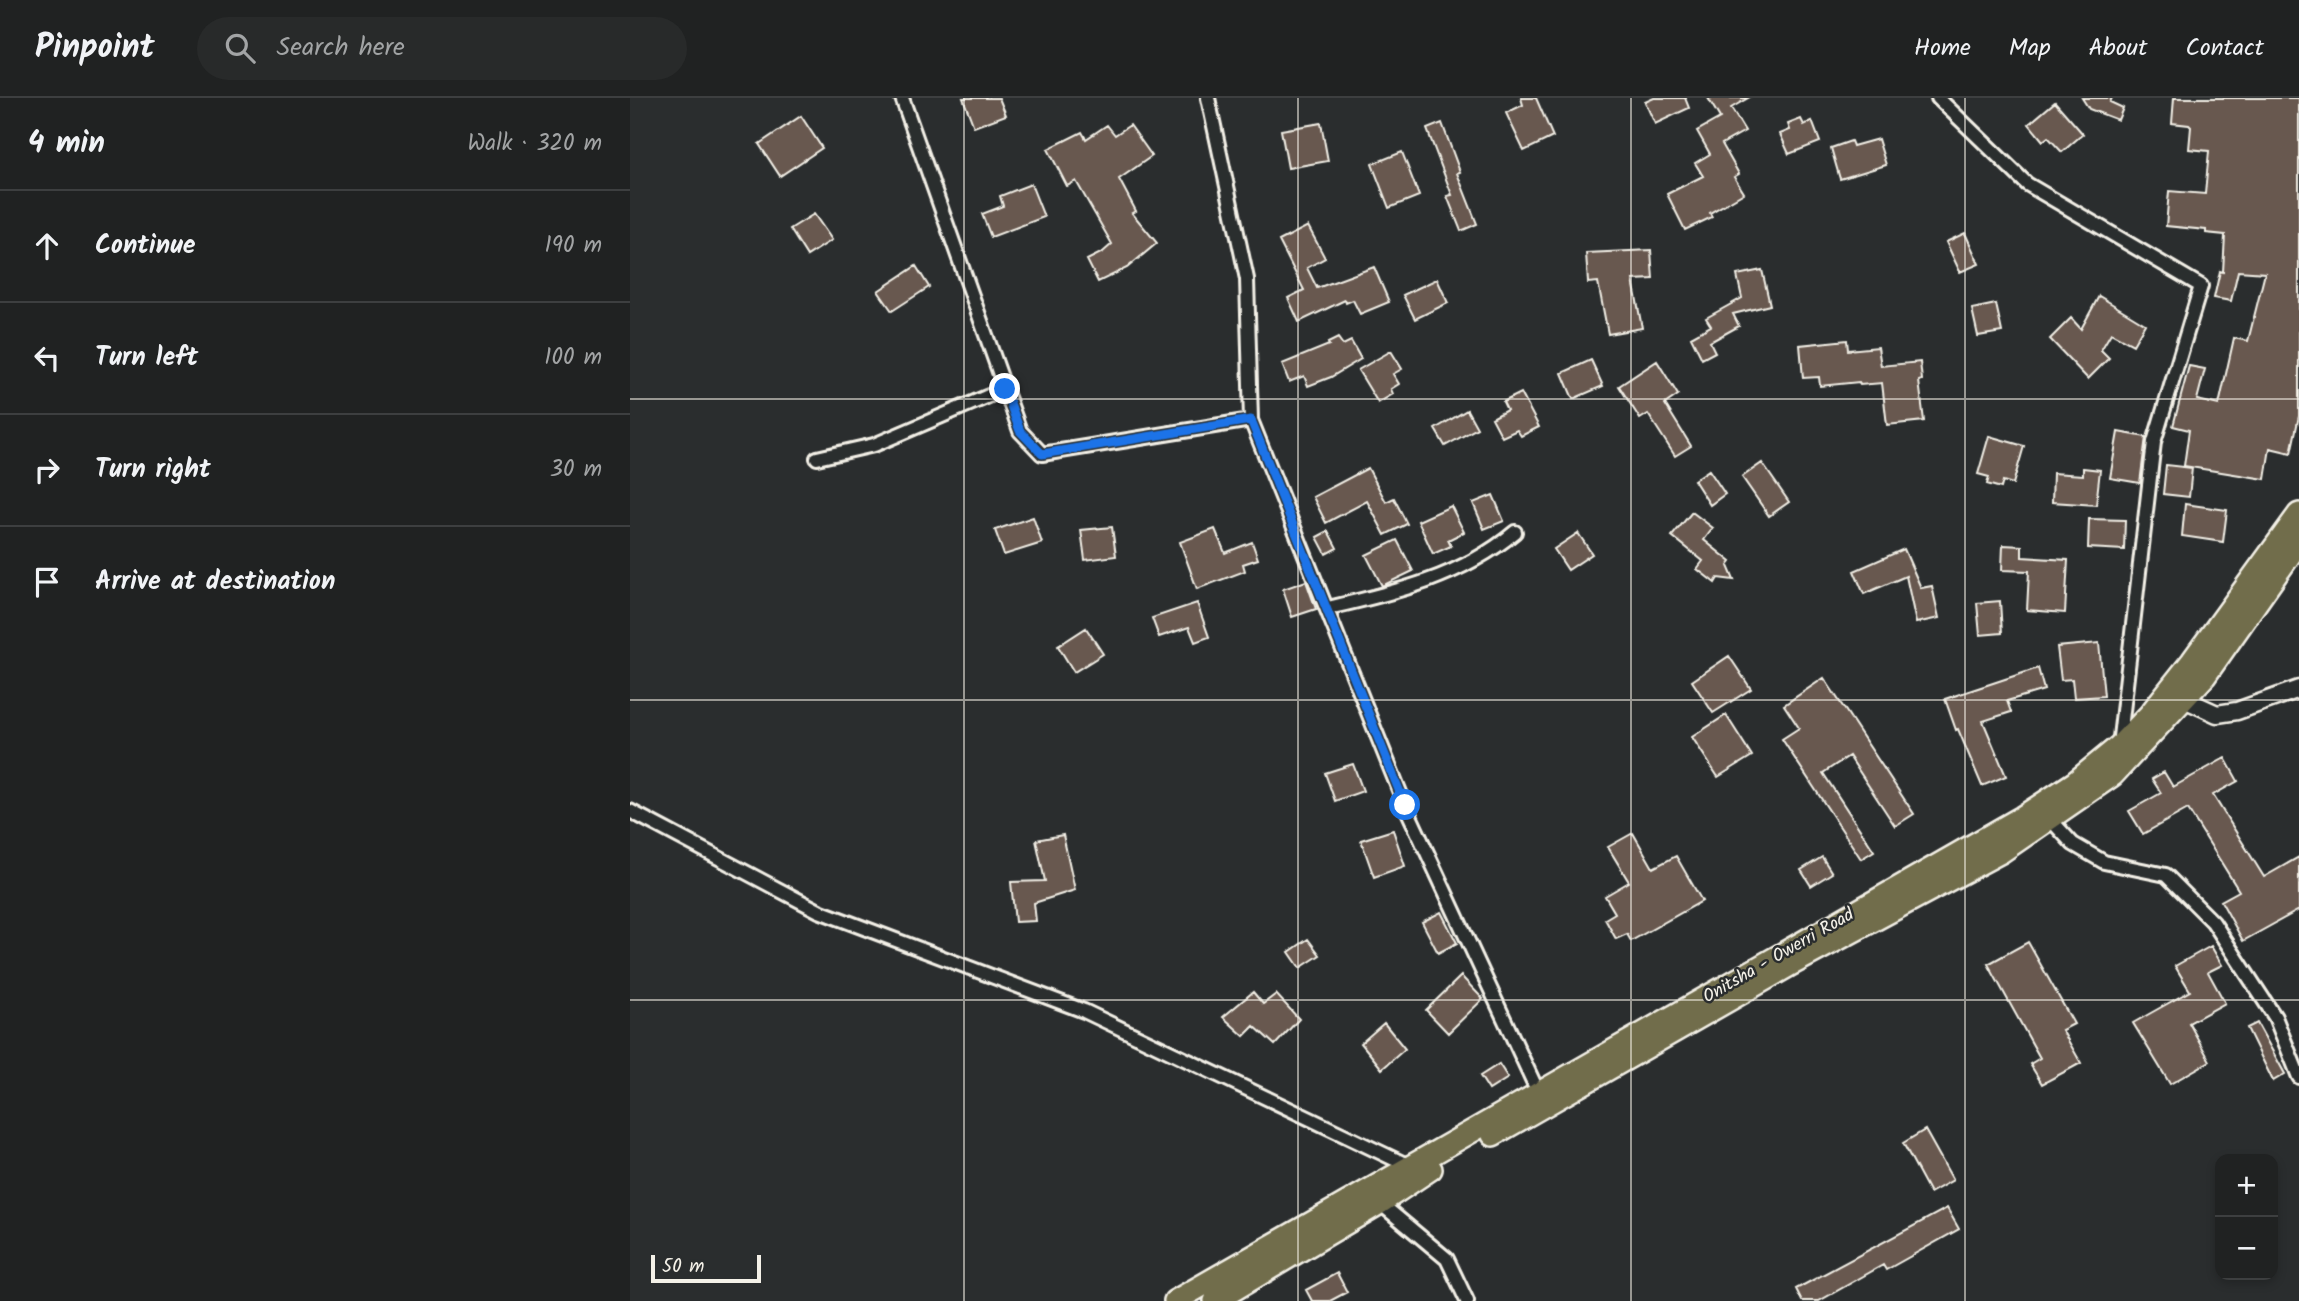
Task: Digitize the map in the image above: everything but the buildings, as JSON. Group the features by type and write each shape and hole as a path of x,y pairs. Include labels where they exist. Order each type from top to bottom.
{"highway":[{"name":"Onitsha - Owerri Road","path":"1175,1301 2022,817 2074,783 2119,746 2149,715 2192,661 2299,514"},
{"name":"Onitsha - Owerri Road","path":"1215,1301 1380,1203 1429,1170 1792,964 2001,852 2051,820 2113,775 2205,676 2299,542"}],"street":[{"path":"902,98 1020,431 1042,454 1251,420"},
{"path":"1208,98 1247,279 1251,420 1405,805 1538,1093"},
{"path":"1938,98 2027,184 2201,286 2154,442 2119,746"},
{"path":"817,458 874,445 1005,389"},
{"path":"1328,608 1399,591 1461,568 1500,545 1515,532"},
{"path":"2184,699 2217,714 2237,711 2299,688"},
{"path":"630,811 819,911 1084,1011 1411,1167"},
{"path":"2051,820 2073,844 2104,862 2166,875 2213,922 2274,1017 2299,1077"},
{"path":"1380,1203 1447,1259 1467,1301"}],"route":[{"path":"1005,389 1020,431 1042,454 1251,420 1405,805"}]}
